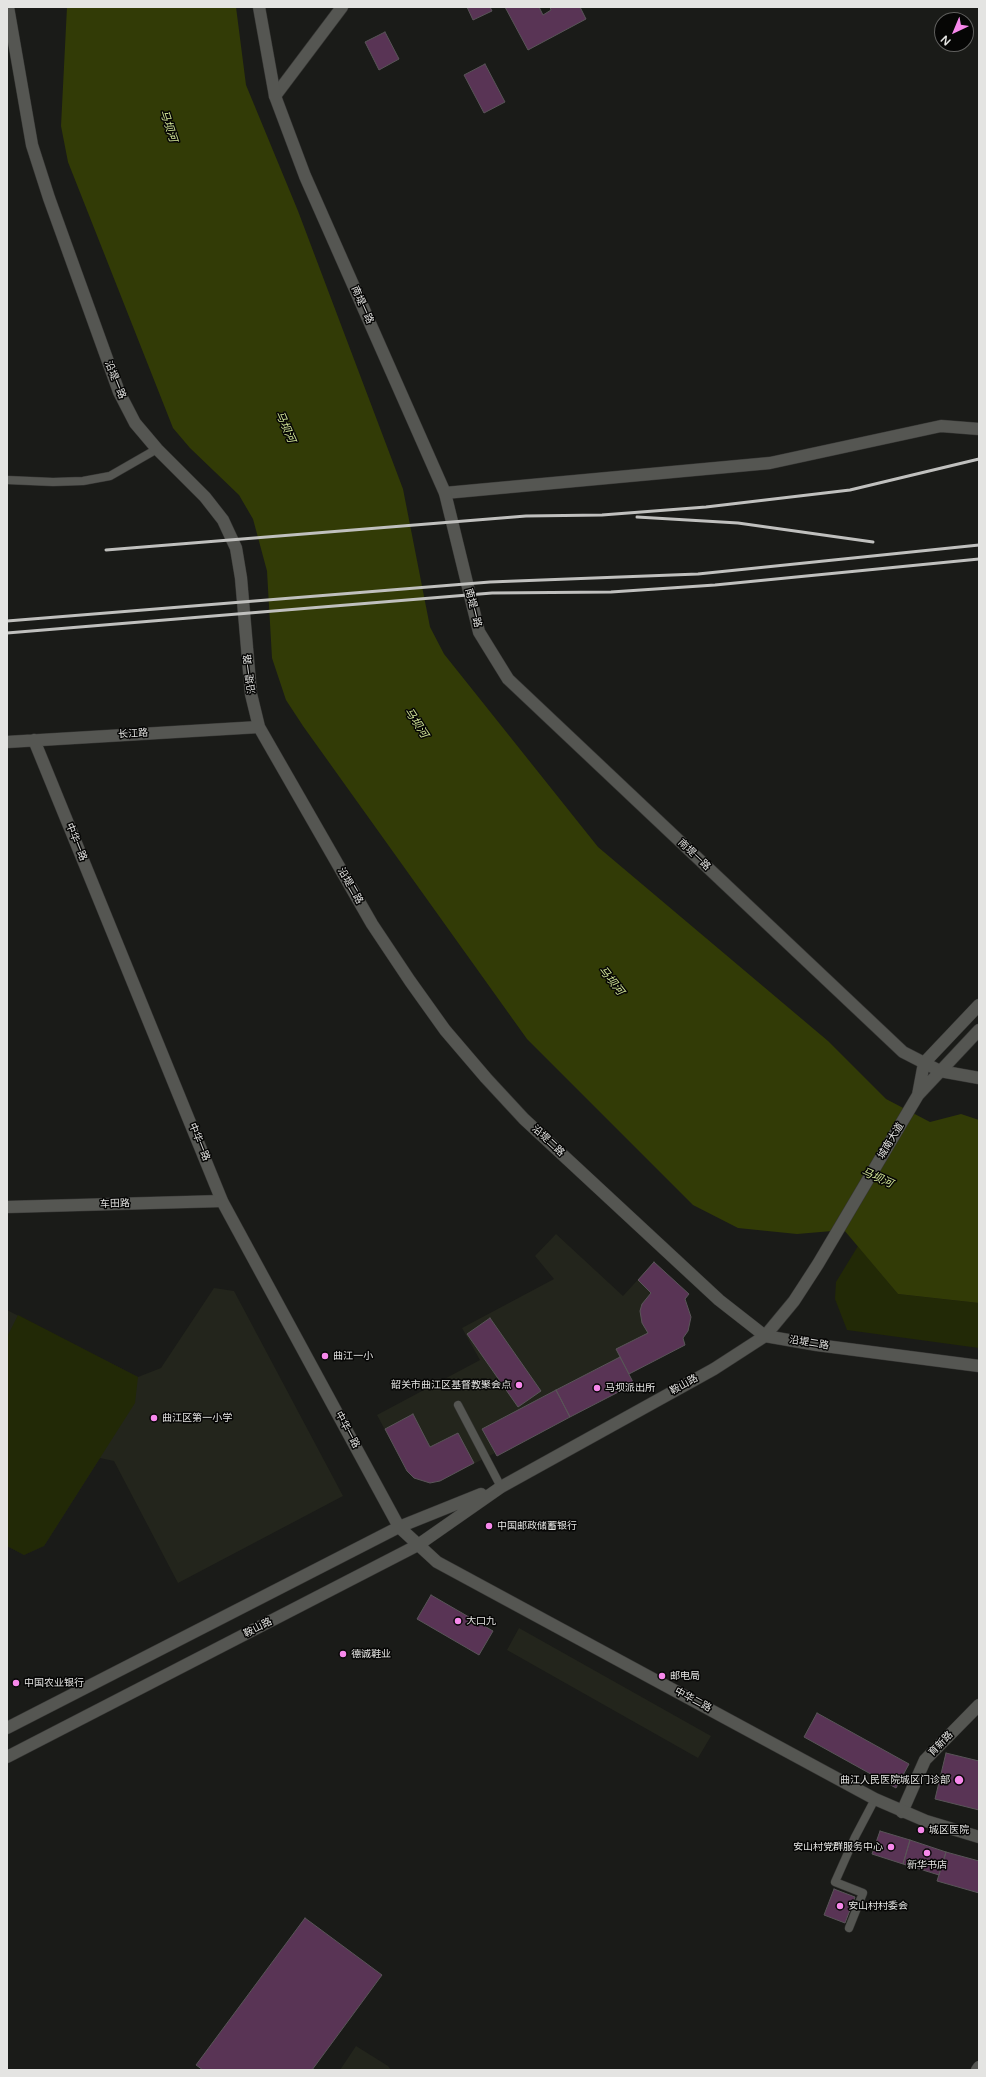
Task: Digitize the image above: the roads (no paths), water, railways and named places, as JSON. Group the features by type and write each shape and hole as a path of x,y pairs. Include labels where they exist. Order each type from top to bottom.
{"street":[{"name":"沿堤一路","path":"8,7 32,145 49,198 119,392 135,422 158,449 206,497 223,520 236,548 241,578 251,694 259,727"},
{"name":"南堤一路","path":"259,7 275,96 305,176 445,494 479,632 508,679 903,1052 940,1071 979,1078"},
{"path":"275,96 342,7"},
{"path":"445,494 770,463 941,426 979,429"},
{"name":"长江路","path":"7,742 259,727"},
{"name":"沿堤二路","path":"259,727 372,924 445,1030 486,1078 524,1119 719,1300 765,1336 817,1345 979,1366"},
{"name":"中华一路","path":"34,740 222,1201 399,1527"},
{"path":"918,1095 924,1063 979,1005"},
{"name":"城南大道","path":"818,1264 918,1095 979,1030"},
{"name":"车田路","path":"7,1207 222,1201"},
{"name":"鞍山路","path":"7,1757 418,1545 501,1486 714,1368 765,1336 794,1301 818,1264"},
{"name":"鞍山路","path":"7,1728 399,1527 501,1486"},
{"name":"中华二路","path":"399,1527 437,1562 875,1799 902,1812 926,1821 979,1837"},
{"name":"育新路","path":"902,1812 926,1760 979,1705"}],"lane":[{"path":"7,480 61,482 83,481 110,476 158,449"},
{"path":"458,1405 501,1486"},
{"path":"849,1928 863,1893 835,1882 875,1799"}],"water":[{"name":"马坝河","path":"67,7 236,7 246,85 298,211 403,489 430,627 444,654 598,847 828,1041 886,1099 930,1122 961,1114 979,1120 979,1303 898,1294 844,1230 797,1234 738,1228 693,1205 527,1039 303,726 286,700 272,658 267,571 253,519 239,495 190,448 173,428 68,162 61,126"}],"railway":[{"path":"106,550 526,516 602,515 706,507 850,490 979,459"},
{"path":"637,517 738,523 873,542"},
{"path":"7,621 490,582 698,574 979,545"},
{"path":"7,633 492,593 611,592 715,585 979,559"}],"place":[{"name":"曲江一小","path":"325,1356"},
{"name":"韶关市曲江区基督教聚会点","path":"519,1385"},
{"name":"马坝派出所","path":"597,1388"},
{"name":"曲江区第一小学","path":"154,1418"},
{"name":"中国邮政储蓄银行","path":"489,1526"},
{"name":"大口九","path":"458,1621"},
{"name":"德诚鞋业","path":"343,1654"},
{"name":"邮电局","path":"662,1676"},
{"name":"中国农业银行","path":"16,1683"},
{"name":"曲江人民医院城区门诊部","path":"959,1780"},
{"name":"城区医院","path":"921,1830"},
{"name":"安山村党群服务中心","path":"891,1847"},
{"name":"新华书店","path":"927,1853"},
{"name":"安山村村委会","path":"840,1906"}]}
